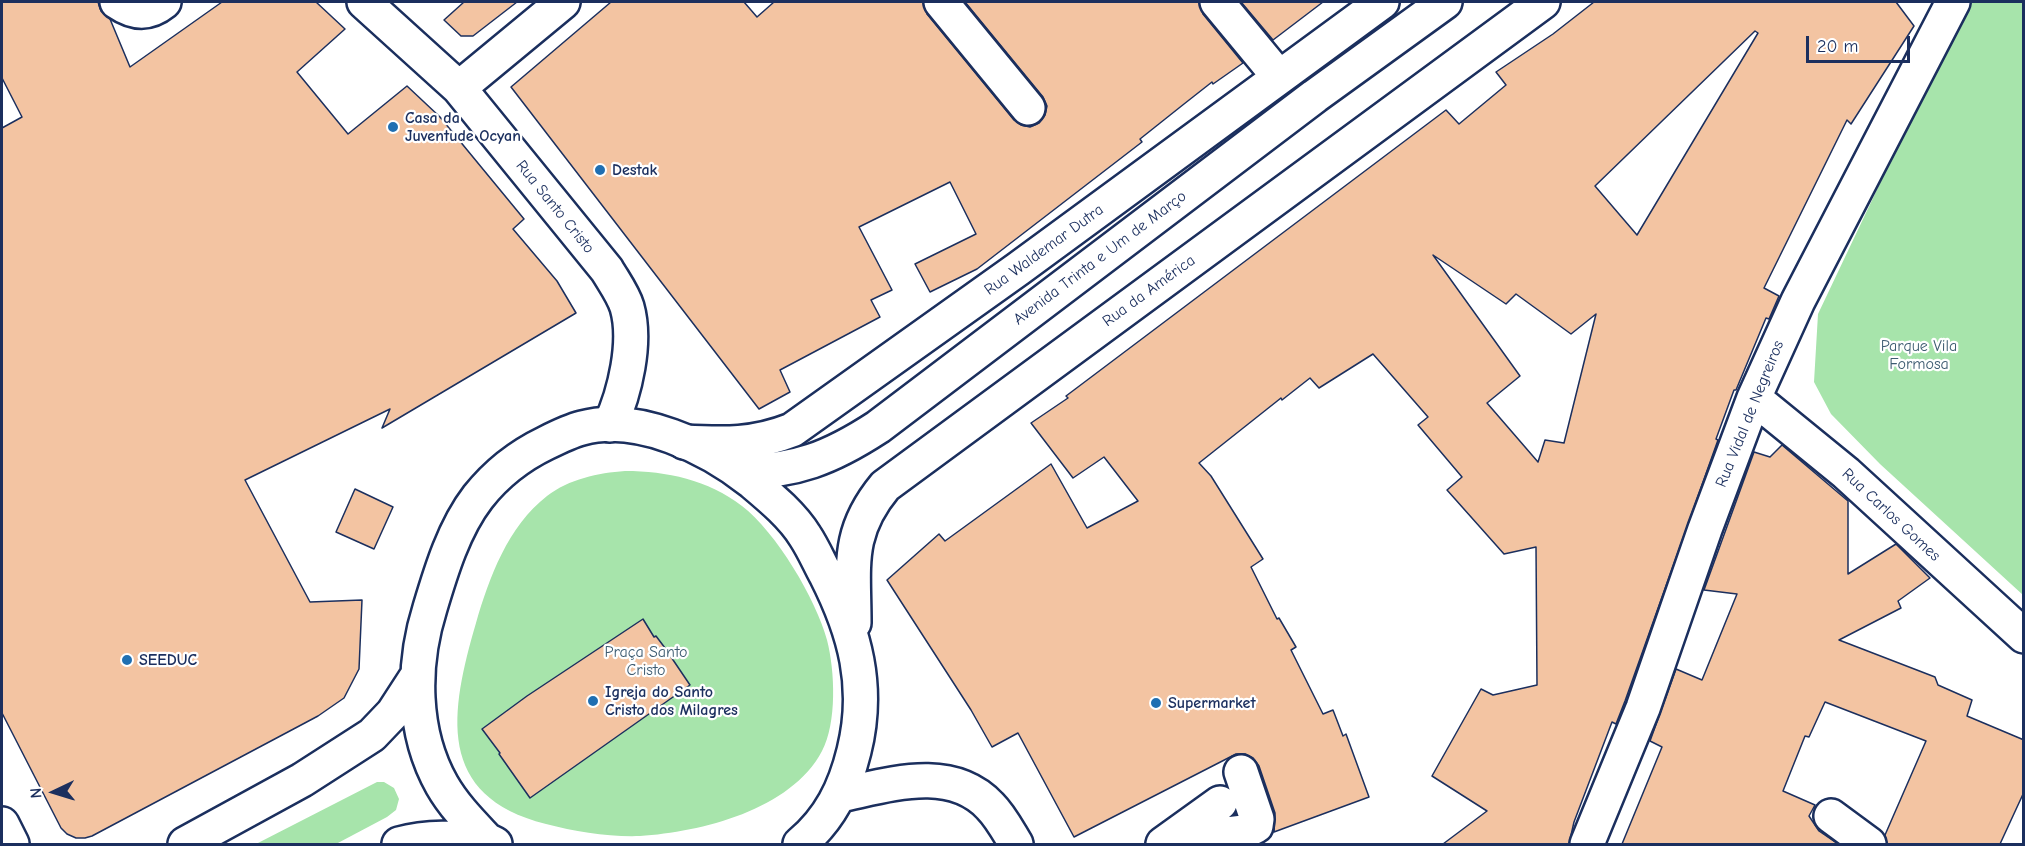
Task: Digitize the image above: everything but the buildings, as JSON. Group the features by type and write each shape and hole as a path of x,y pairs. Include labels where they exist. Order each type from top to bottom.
{"main road":[{"path":"117,2 138,11 149,11 164,2"},
{"name":"Rua Santo Cristo","path":"364,2 459,88 607,270 624,300 630,328 624,388 610,425"},
{"path":"459,88 563,2"},
{"path":"941,2 1028,108"},
{"path":"1217,2 1279,77"},
{"name":"Avenida Trinta e Um de Março","path":"738,471 762,472 801,465 843,449 871,431 1315,96 1445,2"},
{"name":"Rua da América","path":"854,640 856,541 865,514 885,486 1543,2"},
{"name":"Rua Vidal de Negreiros","path":"1587,844 1643,708 1705,529 1754,398 1798,301 1953,2"},
{"name":"Rua Waldemar Dutra","path":"684,442 722,444 756,442 792,430 1018,269 1279,77 1368,6"},
{"name":"Rua Carlos Gomes","path":"1754,398 1846,473 2024,636"},
{"path":"491,842 452,801 437,774 427,748 422,725 417,675 422,636 440,577 458,531 478,497 494,478 523,454 562,435 583,428 610,425 644,428 684,442 738,471 766,494 805,535 835,592 854,640 861,712 857,740 840,795 809,837 800,844"},
{"path":"185,844 302,780 372,735 393,713 417,675"},
{"path":"1206,844 1219,835 1244,832 1256,826 1257,819 1241,772"},
{"path":"840,795 910,782 946,782 960,785 991,807 1016,844"},
{"path":"1163,844 1220,802"},
{"path":"1831,816 1869,844"},
{"path":"2,825 12,844"},
{"path":"399,844 443,838 491,842"}],"green space":[{"name":"Parque Vila Formosa","path":"1966,2 2023,2 2023,595 1880,464 1831,414 1814,382 1818,314"},
{"name":"Praça Santo Cristo","path":"625,471 672,475 701,484 729,497 755,518 781,549 814,605 827,640 833,681 832,712 827,739 822,751 808,771 789,789 767,803 716,823 664,834 640,836 605,835 569,829 546,824 510,811 485,793 468,772 460,746 457,718 460,688 467,656 487,588 502,554 521,522 547,496 565,485 605,473"},
{"path":"377,782 384,782 394,788 399,799 396,810 336,844 256,844"}],"place":[{"name":"Casa da Juventude Ocyan","path":"393,127"},
{"name":"Destak","path":"600,170"},
{"name":"SEEDUC","path":"127,660"},
{"name":"Igreja do Santo Cristo dos Milagres","path":"593,701"},
{"name":"Supermarket","path":"1156,703"}]}
